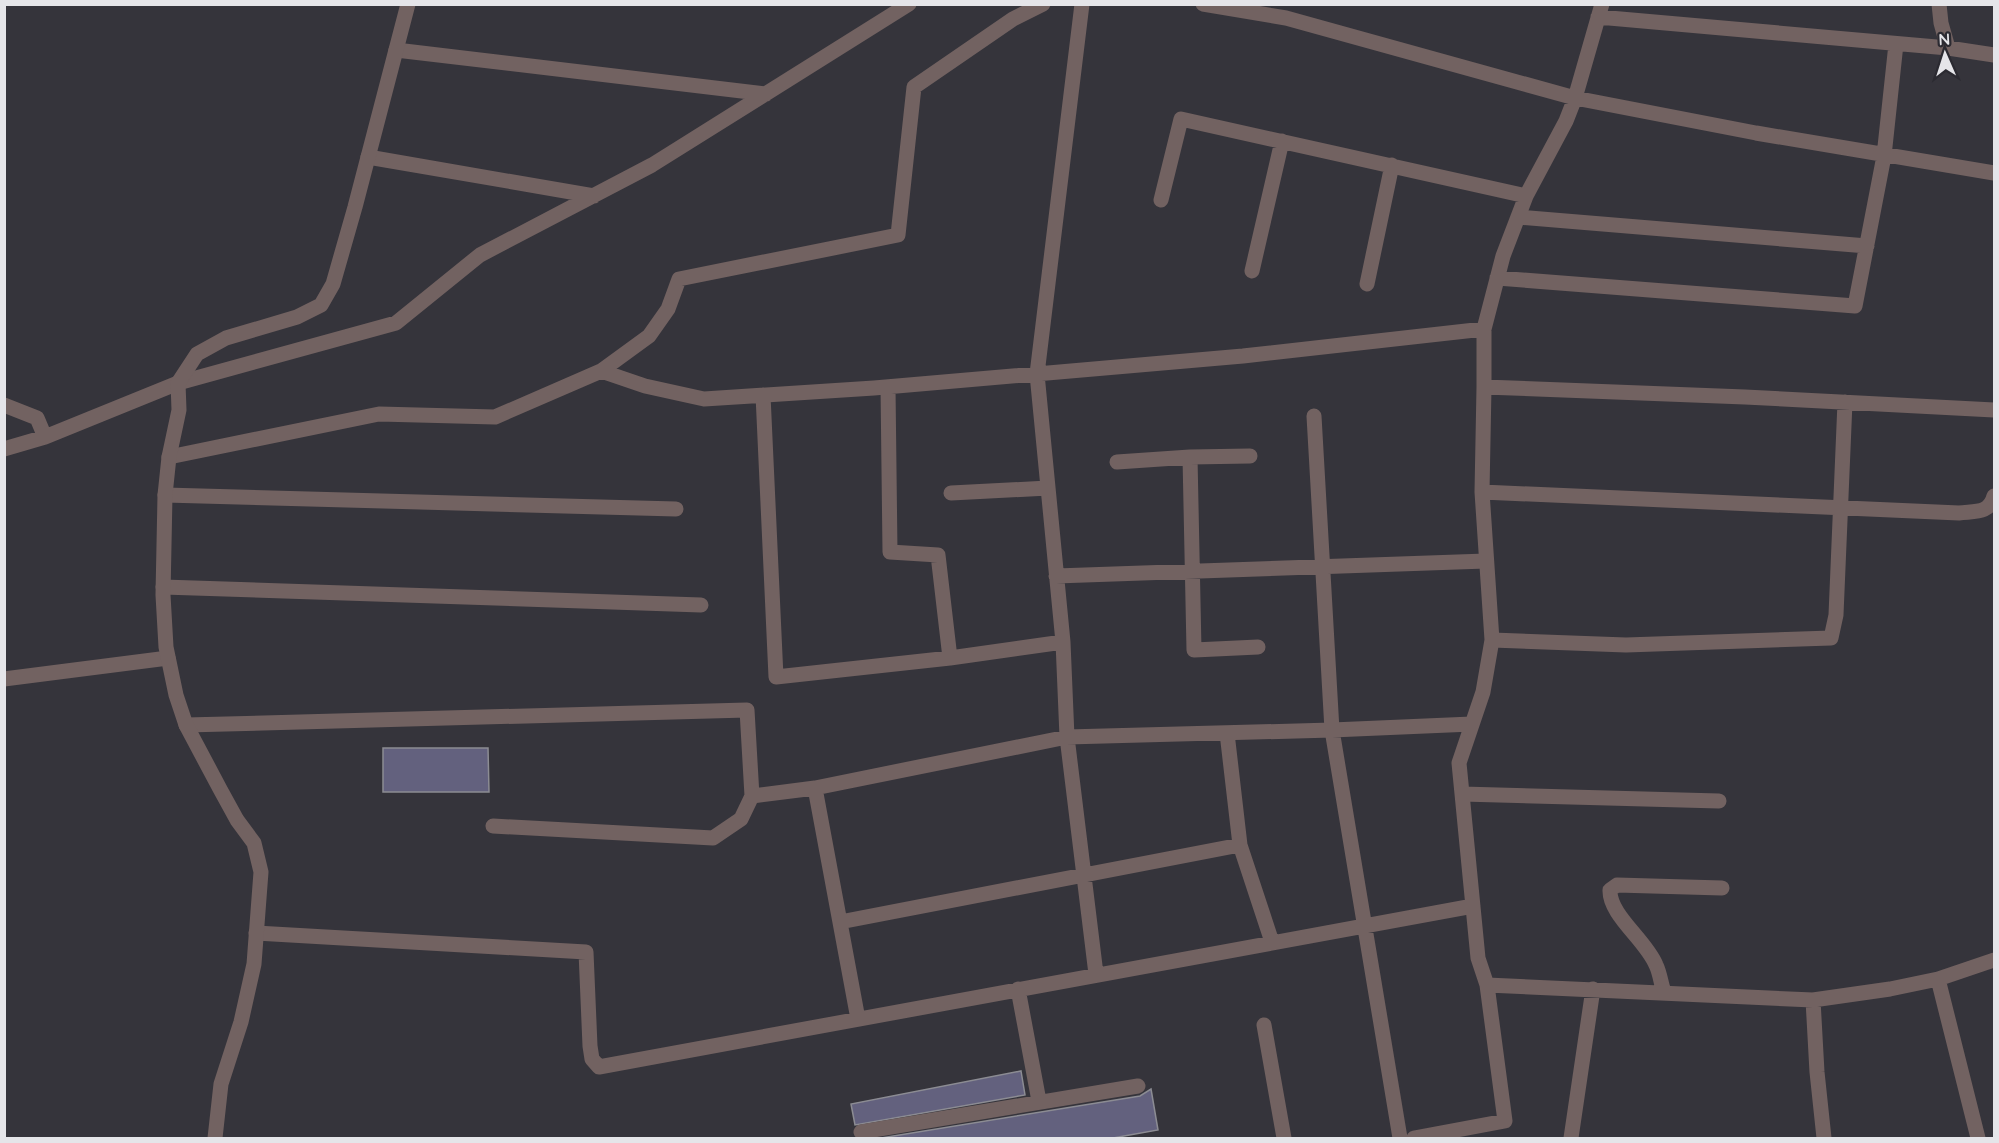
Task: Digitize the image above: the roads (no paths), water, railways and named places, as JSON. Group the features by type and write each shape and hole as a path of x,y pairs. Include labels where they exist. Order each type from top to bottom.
{"street":[{"path":"215,1138 221,1084 241,1022 254,964 261,872 254,843 226,800 186,725 176,695 168,658 163,586 165,495 178,410 178,383 197,354 226,338 297,317 321,305 333,284 408,4"},
{"path":"4,449 45,437 178,383 396,323 480,255 652,165 909,4"},
{"path":"169,458 379,414 495,417 601,371 649,336 668,309 679,279 898,235 914,87 1013,19 1043,4"},
{"path":"1082,4 1037,374 1063,642 1067,737 1096,974"},
{"path":"1940,4 1941,23 1948,48"},
{"path":"1210,5 1286,18 1575,98 1623,109 1884,156 1995,173"},
{"path":"1414,1138 1505,1121 1487,985 1478,958 1459,763 1483,692 1492,640 1482,492 1484,329 1503,256 1526,196 1566,121 1575,98 1600,11 1995,55"},
{"path":"1497,278 1856,306 1884,156 1896,44"},
{"path":"396,50 766,94"},
{"path":"1161,200 1181,119 1526,196"},
{"path":"1252,271 1282,141"},
{"path":"368,157 594,196"},
{"path":"1367,284 1392,165"},
{"path":"1518,217 1867,246"},
{"path":"601,371 645,386 704,399 888,387 1243,356 1484,329"},
{"path":"888,387 890,552 938,555 950,658"},
{"path":"1484,387 1995,410"},
{"path":"763,395 776,677 950,658 1063,642"},
{"path":"1492,640 1626,645 1831,638 1836,615 1845,402"},
{"path":"4,405 37,418 45,437"},
{"path":"1314,416 1332,730 1400,1138"},
{"path":"1117,462 1250,456"},
{"path":"1190,457 1194,650 1258,646"},
{"path":"951,493 1048,488"},
{"path":"1482,492 1959,513 1984,510 1991,505 1995,496"},
{"path":"165,495 676,509"},
{"path":"1056,576 1486,561"},
{"path":"163,586 701,605"},
{"path":"4,679 168,658"},
{"path":"186,725 747,710 752,796 741,819 713,838 493,826"},
{"path":"752,796 815,788 1067,737 1472,724"},
{"path":"1227,733 1240,845 1272,942"},
{"path":"815,788 858,1019"},
{"path":"1462,794 1719,801"},
{"path":"840,922 1084,873 1240,845"},
{"path":"1664,993 1656,964 1616,909 1610,898 1610,890 1617,885 1722,888"},
{"path":"256,933 586,952 592,1059 599,1066 613,1066 1096,974 1473,906"},
{"path":"1487,985 1813,1000 1890,989 1938,979 1995,960"},
{"path":"1938,979 1978,1138"},
{"path":"1017,989 1039,1101"},
{"path":"1571,1138 1593,989"},
{"path":"1813,1000 1824,1138"},
{"path":"1264,1025 1284,1138"},
{"path":"861,1132 1138,1086"}]}
